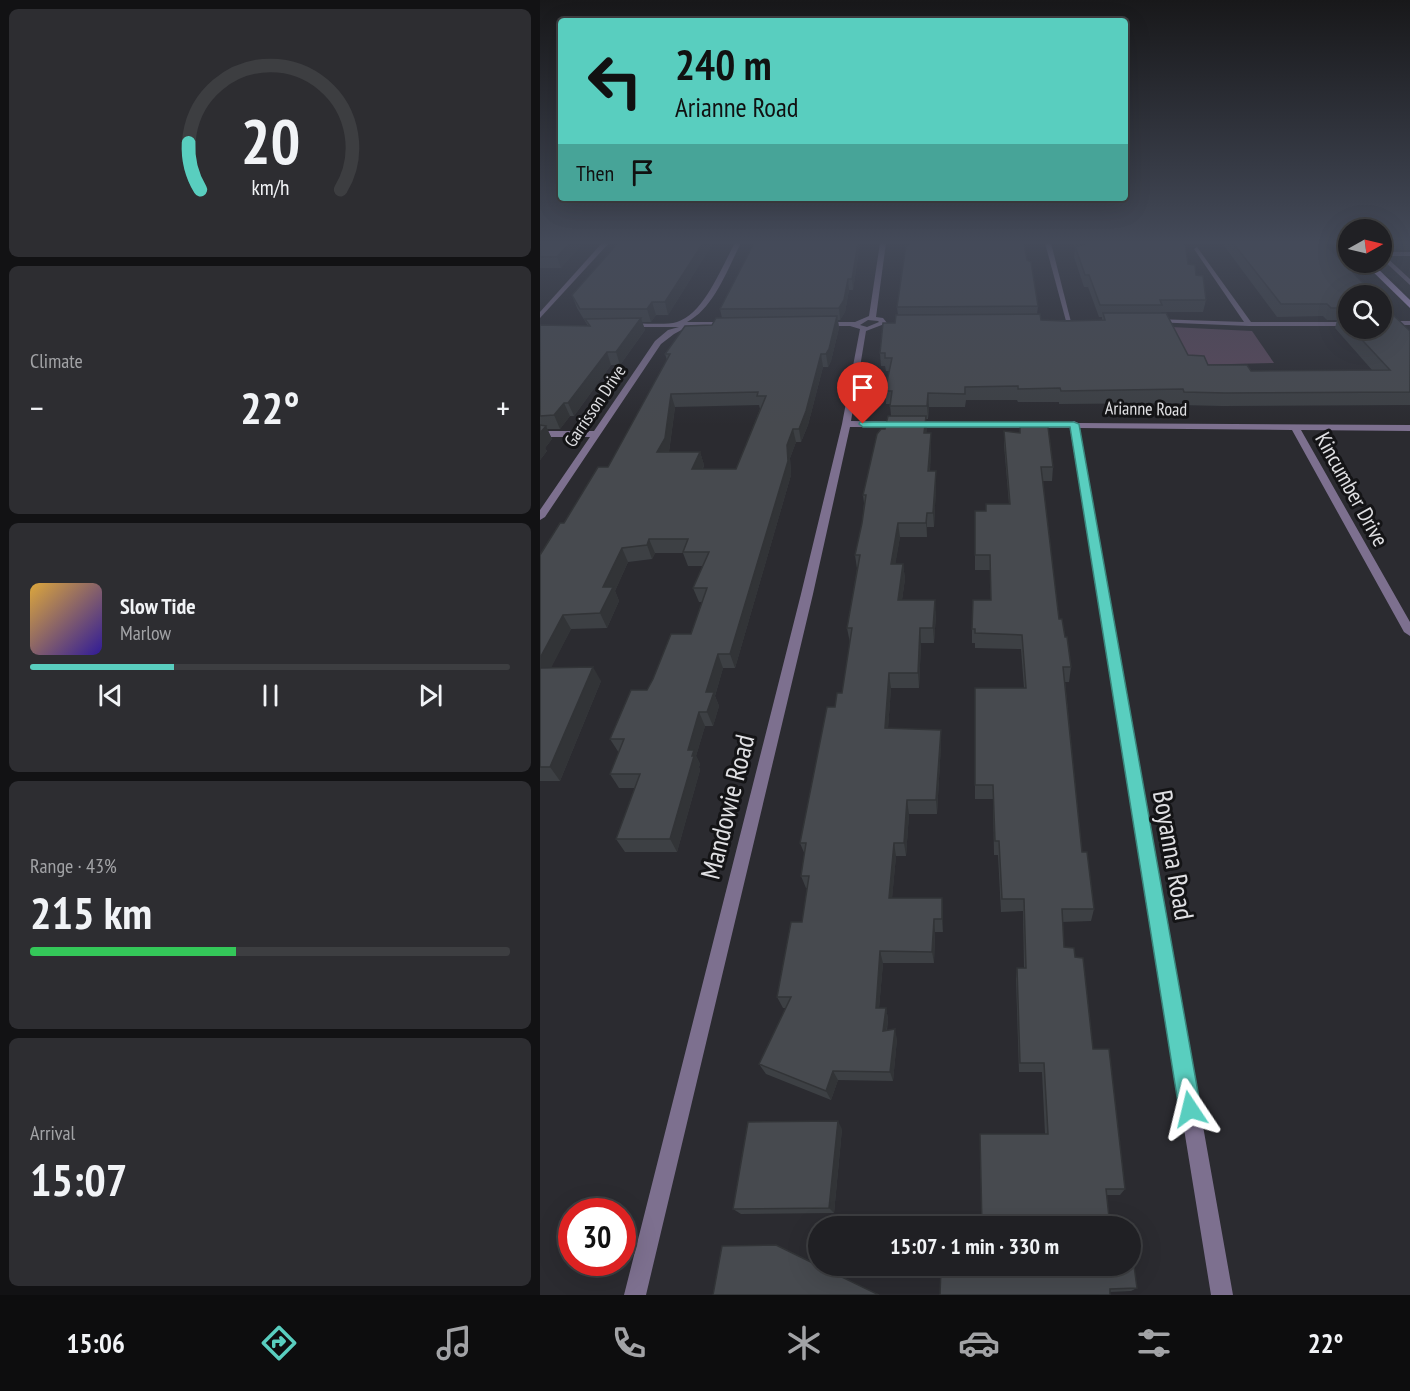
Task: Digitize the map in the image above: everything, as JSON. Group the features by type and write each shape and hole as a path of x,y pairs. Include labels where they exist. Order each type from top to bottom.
{"street":[{"path":"540,316 551,303"},
{"path":"678,324 692,318 705,303"},
{"path":"858,327 872,317 874,303"},
{"path":"1064,303 1069,321"},
{"path":"1235,303 1249,324"},
{"path":"702,309 701,318 707,324"},
{"path":"872,317 881,319 883,323"},
{"path":"1058,321 1081,321"},
{"path":"1150,321 1338,324"},
{"path":"817,324 858,327 892,323"},
{"path":"1392,323 1410,323"},
{"path":"678,324 739,325 617,326 678,324"},
{"path":"651,327 660,333 658,343"},
{"name":"Garrisson Drive","path":"540,517 594,434 658,343 671,332 686,327"},
{"name":"Mandowie Road","path":"635,1295 846,424 858,327"},
{"name":"Arianne Road","path":"846,424 1410,428"},
{"name":"Boyanna Road","path":"1074,424 1222,1295"},
{"name":"Kincumber Drive","path":"1295,427 1410,632"},
{"path":"540,434 594,434"}],"shaded area":[{"path":"1171,327 1252,331 1274,363 1191,365"}],"building":[{"path":"577,303 651,303 647,309 580,309"},
{"path":"723,303 842,303 839,308 720,309"},
{"path":"898,303 1038,303 1038,306 897,307"},
{"path":"1099,303 1162,305 1100,305"},
{"path":"1281,303 1338,303 1338,308 1331,308 1327,304"},
{"path":"1103,313 1166,313 1188,355 1204,356 1208,365 1247,365 1251,371 1390,370 1361,339 1392,339 1392,315 1410,331 1410,392 1225,393 1184,392 1183,389 1061,391 1060,388 1018,389 1018,386 965,387 965,394 928,393 927,406 890,406 892,391 885,391 892,358 885,358 885,353 880,353 883,323 895,323 896,315 1040,314 1041,320 1065,321 1105,320"},
{"path":"837,316 829,349 826,354 821,354 806,411 799,429 793,429 787,445 788,461 730,654 718,654 706,692 714,692 707,712 699,712 688,750 694,750 692,756 694,756 670,839 616,839 640,774 610,774 624,739 610,739 631,690 647,690 671,634 691,634 707,588 693,588 709,552 683,552 688,539 649,539 647,545 622,548 603,587 613,587 600,613 563,615 540,658 540,555 560,523 564,523 598,467 608,467 670,354 665,354 685,326 712,325 716,318","holes":["758,392 757,396 766,396 736,469 692,469 700,452 657,452 665,438 671,394"]},
{"path":"641,318 616,352 607,352 568,403 564,403 554,415 540,416 540,325 590,326 585,319"},
{"path":"888,416 926,416 924,433 931,433 928,471 936,471 933,513 927,513 926,523 898,523 891,564 903,564 898,600 935,600 933,628 920,628 918,673 889,673 885,728 941,730 936,800 907,800 904,843 894,843 889,898 942,898 942,919 934,919 932,952 880,951 876,1008 886,1008 883,1031 895,1029 890,1072 833,1071 826,1091 759,1064 791,997 777,997 791,922 802,922 809,876 801,876 806,843 800,843 827,707 835,707 837,693 842,693 852,628 847,628 860,555 855,555 866,495 863,495 877,434 881,429 885,429"},
{"path":"540,425 546,426 540,433"},
{"path":"1020,427 1048,427 1053,467 1041,467 1059,619 1062,619 1065,637 1067,637 1071,667 1063,667 1082,852 1087,852 1094,909 1062,909 1064,947 1074,948 1075,957 1083,958 1093,1049 1109,1049 1125,1189 1106,1189 1109,1216 982,1216 980,1134 1048,1134 1044,1063 1020,1063 1017,968 1026,968 1024,899 1002,899 999,841 995,841 993,785 975,785 975,688 1026,688 1022,635 975,633 975,629 972,629 973,600 991,600 990,555 975,555 975,511 986,511 986,504 1010,504 1004,431 1020,433"},
{"path":"593,667 550,767 540,767 540,668"},
{"path":"838,1121 829,1208 733,1209 748,1122"},
{"path":"776,1245 808,1261 808,1276 840,1276 879,1295 713,1295 722,1246"},
{"path":"941,1276 1135,1276 1137,1288 1110,1289 1110,1295 940,1295"}],"route":[{"path":"863,424 1074,424 1190,1109"}]}
